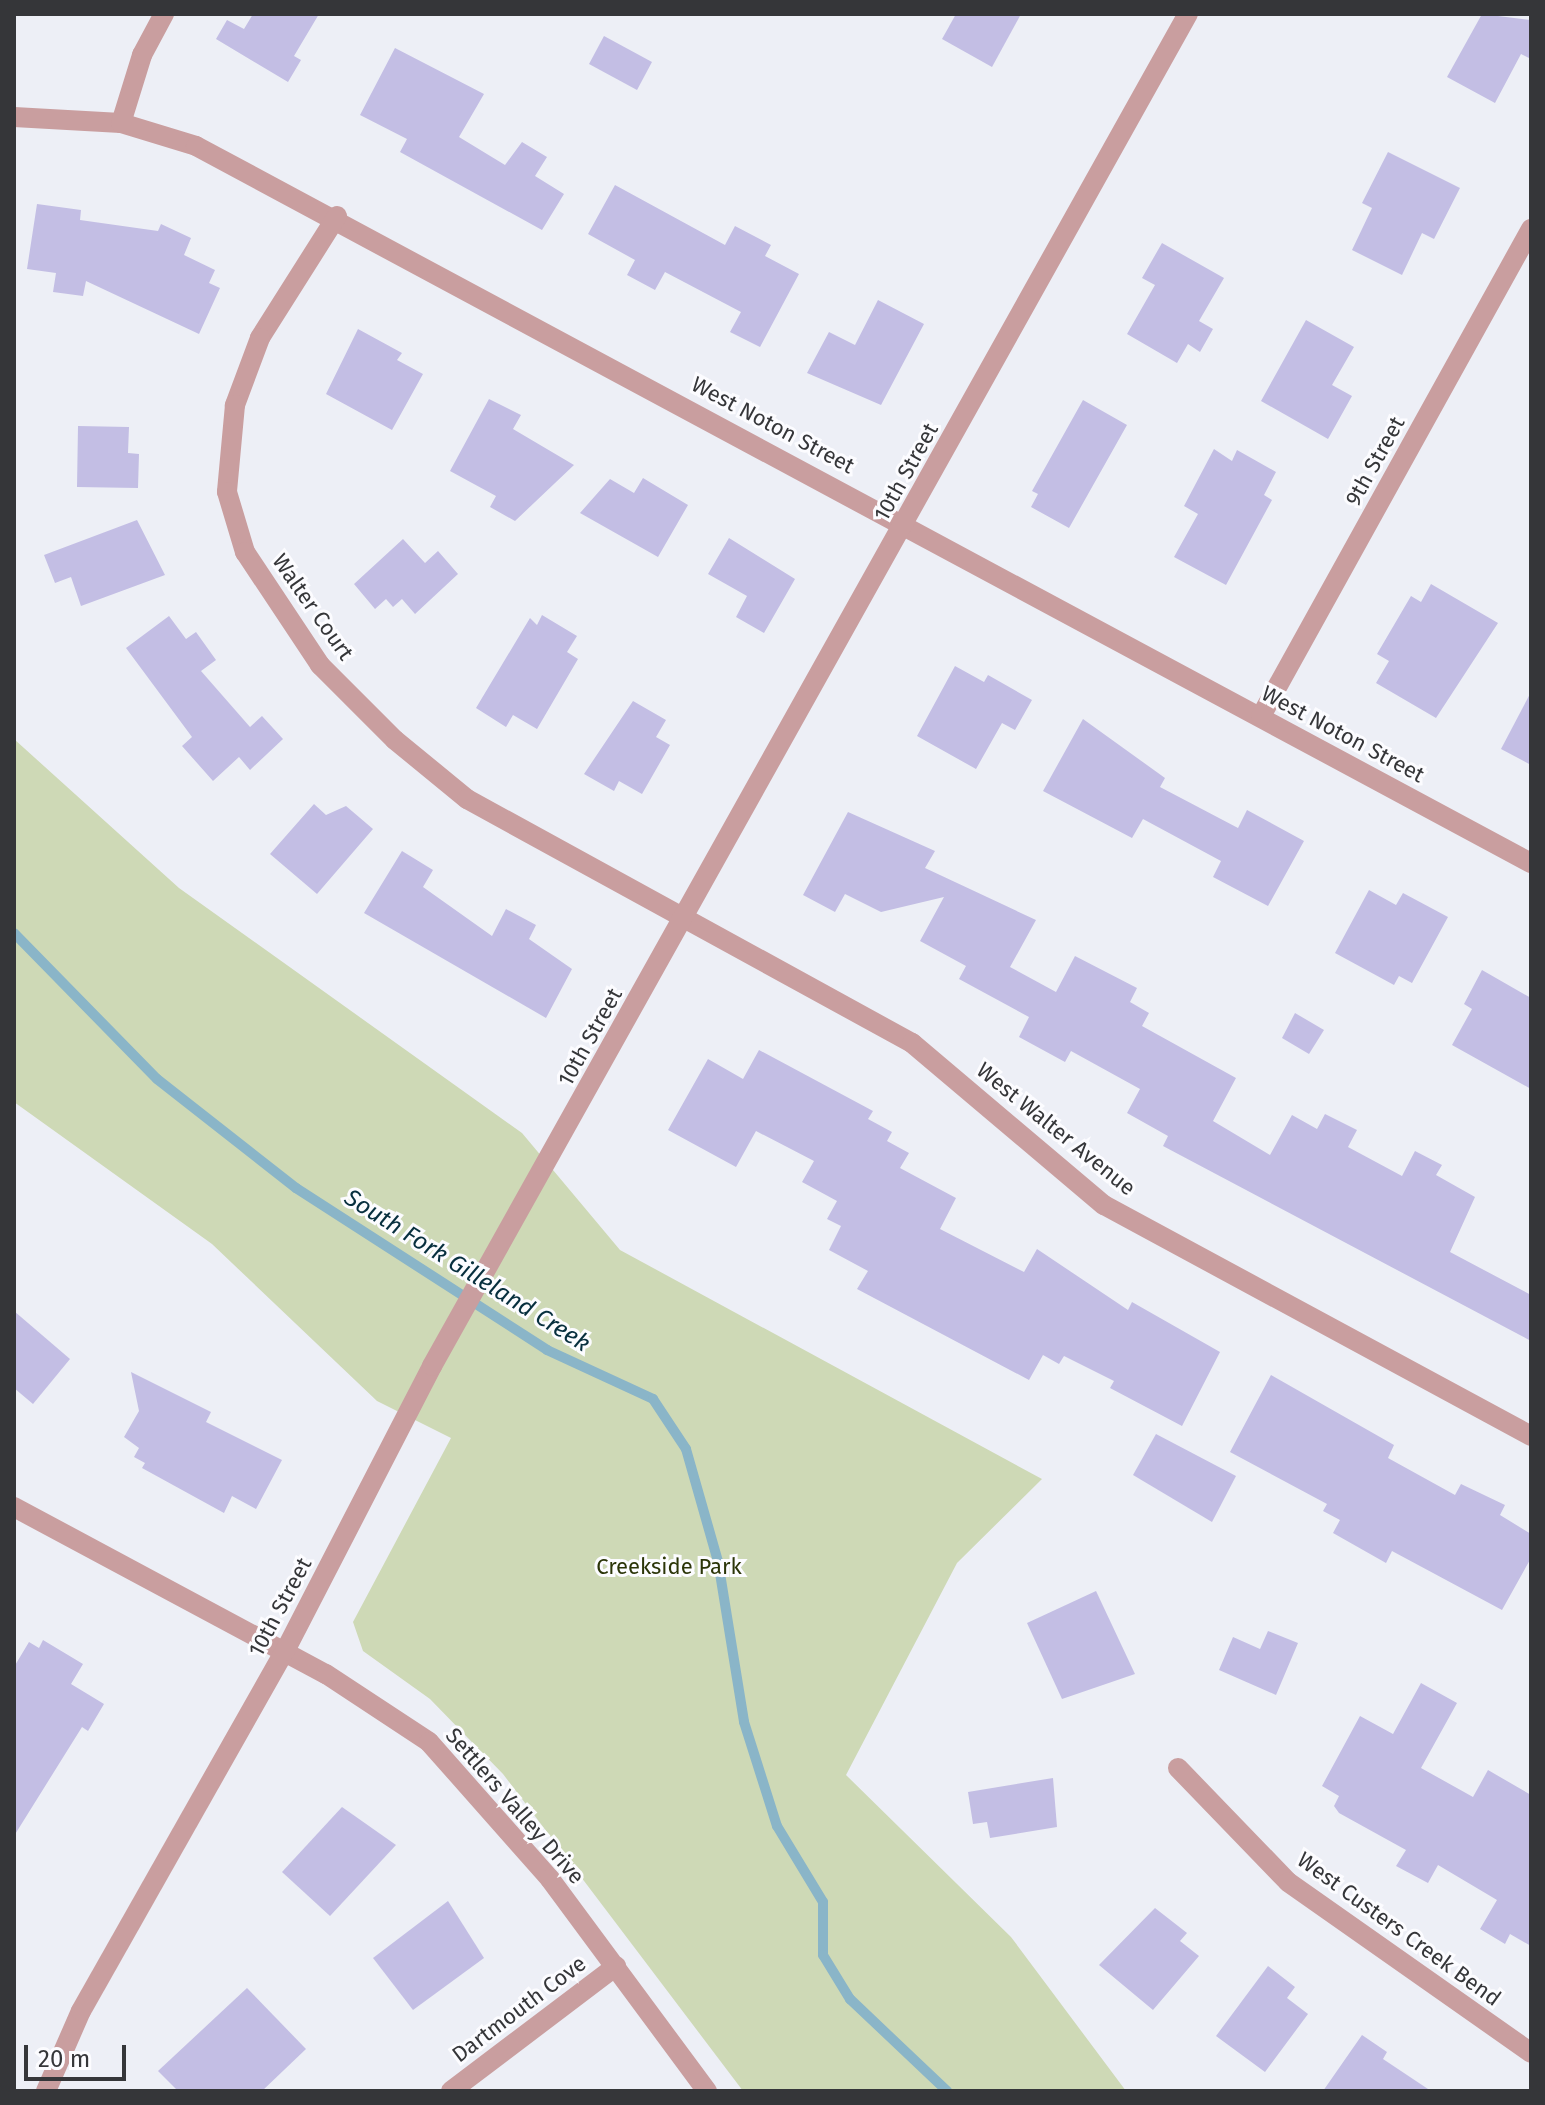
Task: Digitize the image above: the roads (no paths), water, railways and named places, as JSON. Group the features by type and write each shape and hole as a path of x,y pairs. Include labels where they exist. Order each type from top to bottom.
{"street":[{"path":"121,123 142,55 164,14"},
{"name":"10th Street","path":"46,2091 81,2011 285,1651 438,1355 1188,14"},
{"name":"West Noton Street","path":"14,117 121,123 196,146 337,216 1531,863"},
{"name":"Walter Court","path":"337,216 260,338 235,405 227,492 245,552 320,665 395,740 467,799 684,918"},
{"name":"9th Street","path":"1261,716 1531,229"},
{"name":"West Walter Avenue","path":"684,918 912,1043 1104,1205 1531,1436"},
{"name":"Settlers Valley Drive","path":"14,1507 285,1651 429,1742 616,1966 707,2091"},
{"name":"West Custers Creek Bend","path":"1178,1768 1288,1882 1531,2053"},
{"name":"Dartmouth Cove","path":"451,2091 616,1966"}],"waterway":[{"name":"South Fork Gilleland Creek","path":"14,933 157,1079 296,1188 547,1350 653,1399 686,1449 718,1561 744,1722 777,1826 823,1902 823,1955 850,1999 947,2091"}],"park label":[{"name":"Creekside Park","path":"669,1567"}]}
